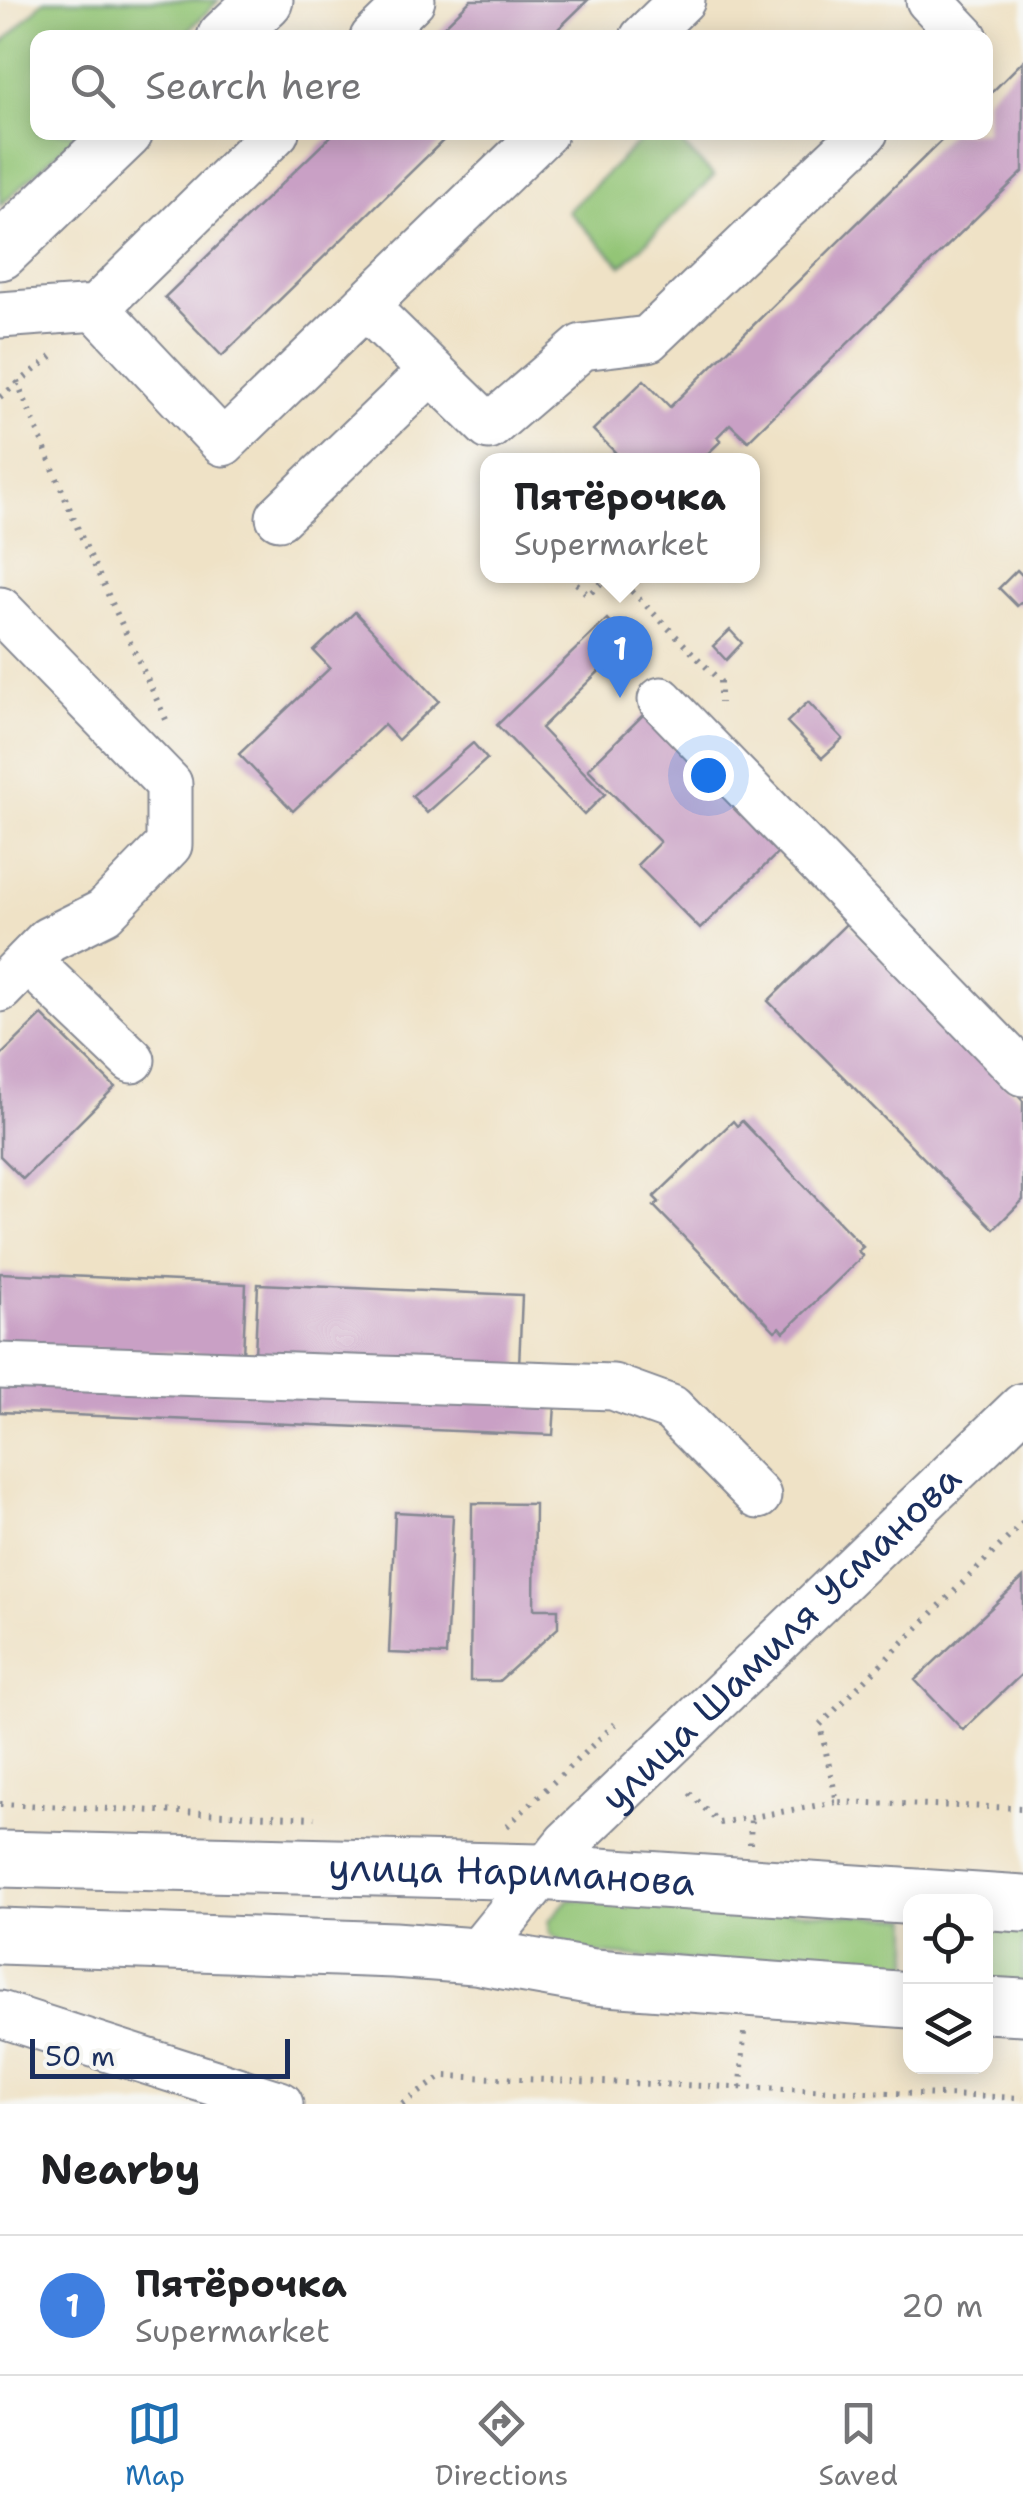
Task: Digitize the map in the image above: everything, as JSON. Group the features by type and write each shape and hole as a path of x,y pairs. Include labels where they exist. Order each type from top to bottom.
{"main road":[{"path":"233,30 265,0"},
{"path":"0,252 117,140"},
{"name":"улица Нариманова","path":"0,1859 539,1872 1023,1904"},
{"path":"0,1936 475,1956 594,1977 903,1999"},
{"path":"993,2005 1023,2007"}],"street":[{"path":"382,30 412,0"},
{"path":"651,30 682,0"},
{"path":"930,0 957,30"},
{"path":"0,315 96,308 268,140"},
{"path":"96,308 223,443 536,140"},
{"path":"365,306 489,427 582,347 648,339 857,140"},
{"path":"279,518 431,371"},
{"path":"0,610 169,784 169,845 104,912 48,940 14,975 132,1060"},
{"path":"661,700 1023,1073"},
{"path":"0,1366 613,1386 671,1408 758,1496"},
{"name":"улица Шамиля Усманова","path":"475,1956 539,1872 838,1578 1023,1406"},
{"path":"0,2014 280,2104"}],"path":[{"path":"18,380 80,534 172,734 169,784"},
{"path":"576,583 588,595 604,583"},
{"path":"621,583 675,635"},
{"path":"837,1802 820,1725 1023,1523"},
{"path":"505,1827 615,1724"},
{"path":"690,1792 718,1822 837,1802 1023,1808"},
{"path":"0,1804 330,1819"},
{"path":"750,1856 751,1817"},
{"path":"741,2088 744,2032"},
{"path":"402,2104 443,2076 1023,2098"}],"green space":[{"path":"45,0 219,0 189,30 30,30 30,140 71,140 0,206 0,46"},
{"path":"641,140 678,140 714,176 622,266 568,211"},
{"path":"568,1899 903,1918 903,1977 575,1952 550,1933 549,1921"},
{"path":"993,1924 1023,1926 1023,1986 993,1984"}],"building":[{"path":"471,0 588,0 557,30 440,30"},
{"path":"1023,61 1023,172 748,441 730,424 708,453 614,453 593,430 644,380 670,407 942,140 993,140 993,91"},
{"path":"327,140 444,140 222,356 165,297"},
{"path":"1017,570 1023,576 1023,601 1017,606 999,588"},
{"path":"355,612 439,701 398,740 384,725 293,811 239,754 330,668 314,651"},
{"path":"607,619 629,642 541,728 605,794 584,815 497,725"},
{"path":"730,630 742,643 726,660 713,646"},
{"path":"808,702 843,739 822,758 787,722"},
{"path":"644,714 779,852 700,929 637,865 660,842 588,769"},
{"path":"473,743 487,759 427,813 412,796"},
{"path":"847,923 1023,1101 1023,1200 994,1229 768,1001"},
{"path":"42,1015 115,1087 23,1179 0,1156 0,1056"},
{"path":"733,1121 737,1126 742,1121 863,1247 858,1251 863,1256 784,1332 780,1327 775,1331 654,1206 659,1202 654,1197"},
{"path":"0,1273 246,1284 243,1356 0,1345"},
{"path":"258,1284 522,1295 519,1366 255,1355"},
{"path":"0,1381 555,1405 553,1435 0,1412"},
{"path":"472,1503 535,1504 534,1609 558,1609 558,1628 499,1681 470,1681"},
{"path":"395,1512 453,1515 446,1655 389,1653"},
{"path":"1023,1578 1023,1673 963,1730 915,1680"}],"place":[{"name":"Пятёрочка","path":"620,698"}]}
